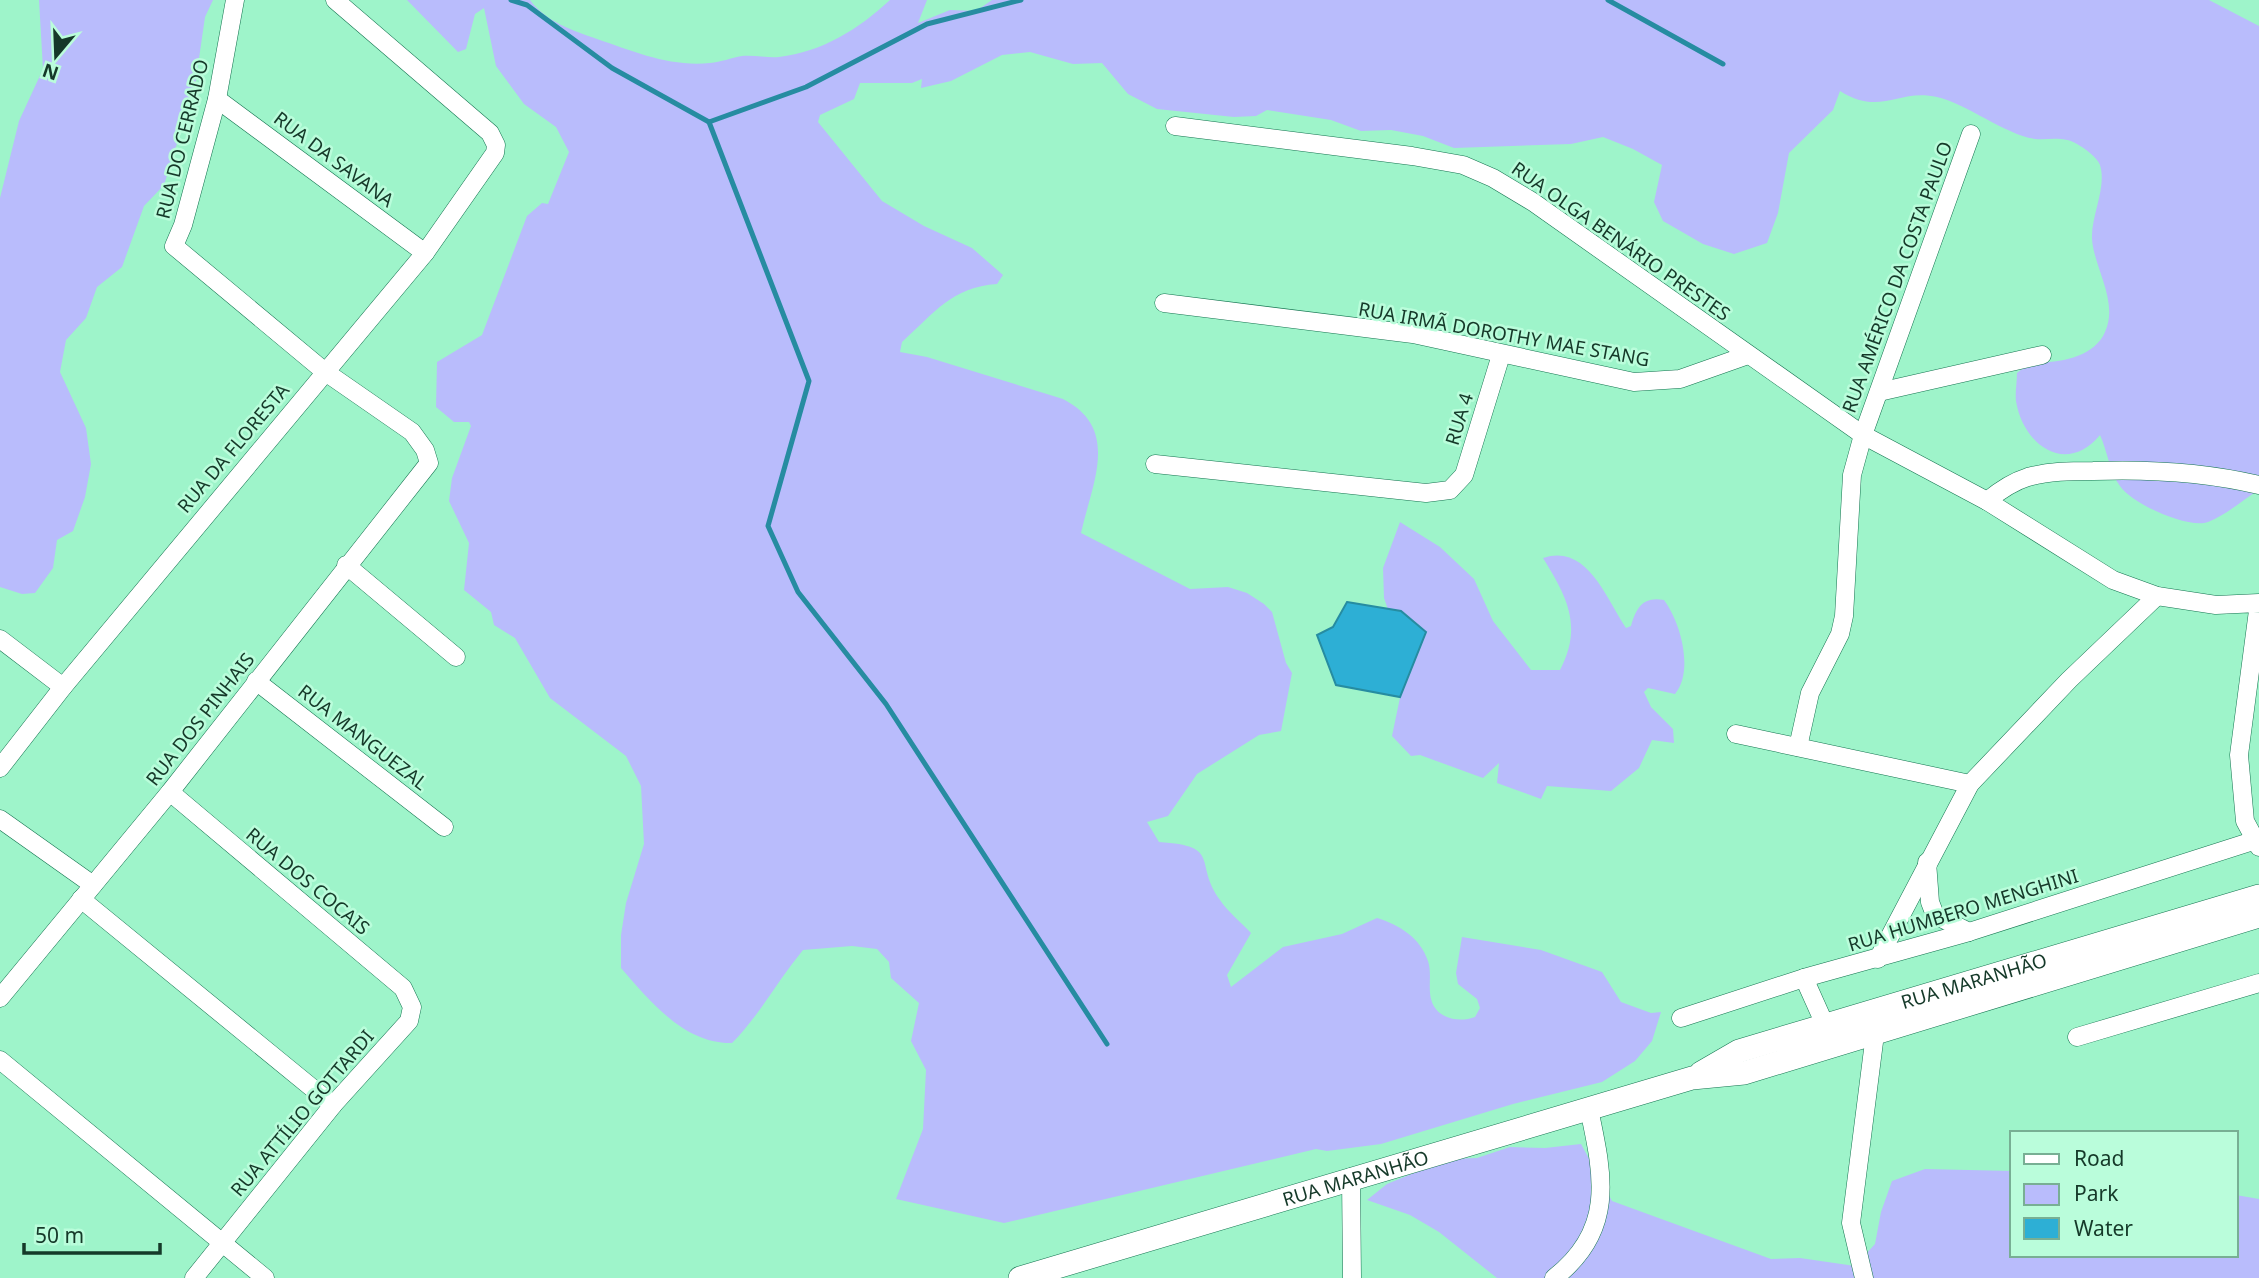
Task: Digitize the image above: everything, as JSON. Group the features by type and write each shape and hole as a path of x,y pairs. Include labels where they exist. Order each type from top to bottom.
{"street":[{"name":"RUA DO CERRADO","path":"235,0 217,99 183,225 174,246 324,371"},
{"name":"RUA DA FLORESTA","path":"0,768 63,687 425,253 495,153 496,145 490,133 335,0"},
{"name":"RUA DA SAVANA","path":"217,99 425,253"},
{"name":"RUA OLGA BENÁRIO PRESTES","path":"1175,126 1412,156 1463,165 1493,178 1532,202 1863,435 1987,501 2113,580 2157,596 2216,605 2259,603"},
{"name":"RUA AMÉRICO DA COSTA PAULO","path":"1798,747 1810,693 1840,634 1844,616 1851,484 1863,435 1971,134"},
{"name":"RUA IRMÃ DOROTHY MAE STANG","path":"1164,303 1413,334 1634,382 1658,383 1680,379 1748,355"},
{"name":"RUA 4","path":"1155,464 1426,493 1450,490 1464,475 1501,355"},
{"path":"1878,392 2042,355"},
{"name":"RUA DOS PINHAIS","path":"0,998 170,792 346,565 429,463 425,450 412,432 324,371"},
{"path":"1987,501 2004,487 2028,477 2058,472 2144,470 2218,475 2259,485"},
{"path":"346,565 456,657"},
{"path":"1878,959 1970,785 2070,680 2157,596"},
{"path":"2258,842 2245,821 2239,755 2259,603"},
{"path":"0,639 63,687"},
{"name":"RUA MANGUEZAL","path":"256,681 444,827"},
{"path":"1736,734 1970,785"},
{"name":"RUA DOS COCAIS","path":"170,792 403,988 412,1007"},
{"path":"0,819 93,885"},
{"name":"RUA HUMBERO MENGHINI","path":"1681,1018 1804,978 1969,932 2258,842"},
{"path":"1927,862 1930,902 1936,915 1969,932"},
{"name":"RUA MARANHÃO","path":"1020,1278 1351,1177 1692,1078 1744,1073 1829,1036 2259,896"},
{"path":"80,899 333,1105"},
{"name":"RUA MARANHÃO","path":"1829,1036 1875,1034 2259,916"},
{"path":"1804,978 1829,1036"},
{"path":"2077,1037 2258,986"},
{"name":"RUA ATTÍLIO GOTTARDI","path":"194,1278 333,1105 409,1021 412,1007"},
{"path":"1864,1278 1851,1223 1875,1034"},
{"path":"0,1060 265,1278"},
{"path":"1554,1278 1583,1245 1601,1203 1601,1168 1589,1109"},
{"path":"1351,1177 1352,1278"}],"green space":[{"path":"39,0 213,0 205,17 195,86 164,185 144,206 122,267 97,287 86,318 66,340 60,372 86,428 91,464 85,497 73,531 57,540 53,568 35,593 22,594 0,587 0,198 19,121 43,69"},
{"path":"407,0 530,0 552,20 578,32 667,61 695,64 742,56 779,57 810,50 839,38 890,0 927,0 918,23 950,10 976,11 992,0 2209,0 2259,26 2259,490 2208,522 2187,522 2148,507 2126,493 2114,475 2100,435 2087,447 2074,453 2060,454 2048,450 2027,431 2016,401 2017,373 2031,362 2073,358 2092,348 2100,341 2109,321 2108,297 2092,239 2102,183 2100,165 2090,153 2072,142 2024,136 1937,97 1923,95 1867,102 1840,91 1833,110 1789,153 1778,213 1767,243 1734,254 1703,244 1663,221 1654,202 1662,165 1603,137 1571,144 1454,148 1423,136 1391,130 1361,131 1331,120 1267,110 1256,116 1234,117 1157,109 1128,94 1102,63 1073,64 1030,52 1002,55 951,81 921,88 922,79 912,83 860,83 854,99 820,115 818,122 882,201 924,226 972,248 1003,275 997,284 968,290 945,303 902,342 900,352 927,357 1063,399 1081,411 1092,426 1097,441 1098,458 1081,533 1190,589 1228,587 1247,593 1272,612 1286,663 1292,673 1281,731 1259,735 1197,774 1168,816 1147,822 1159,842 1179,844 1199,852 1212,887 1220,900 1251,933 1227,975 1231,987 1283,947 1342,934 1377,918 1401,928 1420,945 1429,966 1431,999 1438,1011 1449,1018 1469,1019 1475,1017 1480,1008 1477,999 1458,984 1456,973 1462,937 1541,950 1602,972 1621,1002 1651,1013 1661,1012 1652,1041 1635,1061 1602,1082 1513,1104 1381,1144 1327,1151 1316,1149 1004,1223 896,1199 923,1129 926,1070 911,1041 919,1003 891,978 889,962 877,949 852,946 803,950 732,1043 698,1036 669,1018 621,968 621,935 626,903 644,844 641,786 626,756 550,698 515,638 494,625 491,612 464,590 469,543 449,501 452,478 471,426 469,422 454,422 436,407 437,362 482,335 527,216 542,203 548,204 569,152 556,127 524,104 496,66 484,8 475,14 466,49 458,52"},
{"path":"1400,522 1440,547 1474,579 1493,621 1531,670 1560,670 1570,639 1571,626 1565,599 1543,558 1558,555 1572,558 1583,566 1603,589 1626,628 1631,626 1635,614 1646,602 1664,600 1680,634 1684,673 1675,694 1648,688 1644,692 1651,707 1673,729 1674,743 1652,740 1639,768 1611,791 1547,786 1541,799 1497,783 1499,763 1483,778 1420,755 1411,756 1392,736 1407,664 1384,598 1383,568"},
{"path":"1581,1144 1612,1201 1771,1259 1800,1258 1855,1266 1875,1244 1881,1212 1892,1181 1925,1169 2010,1171 2010,1257 2238,1257 2238,1195 2259,1199 2259,1278 1497,1278 1439,1232 1410,1215 1367,1200 1387,1184 1448,1159 1477,1158 1510,1147 1545,1148"}],"water":[{"path":"1347,602 1401,611 1426,632 1400,697 1336,685 1317,635 1333,627"}],"waterway":[{"path":"511,0 527,5 612,68 709,122 806,87 927,24 1021,0"},
{"path":"1608,0 1723,64"},
{"path":"709,122 809,381 768,526 798,592 886,704 1107,1044"}]}
